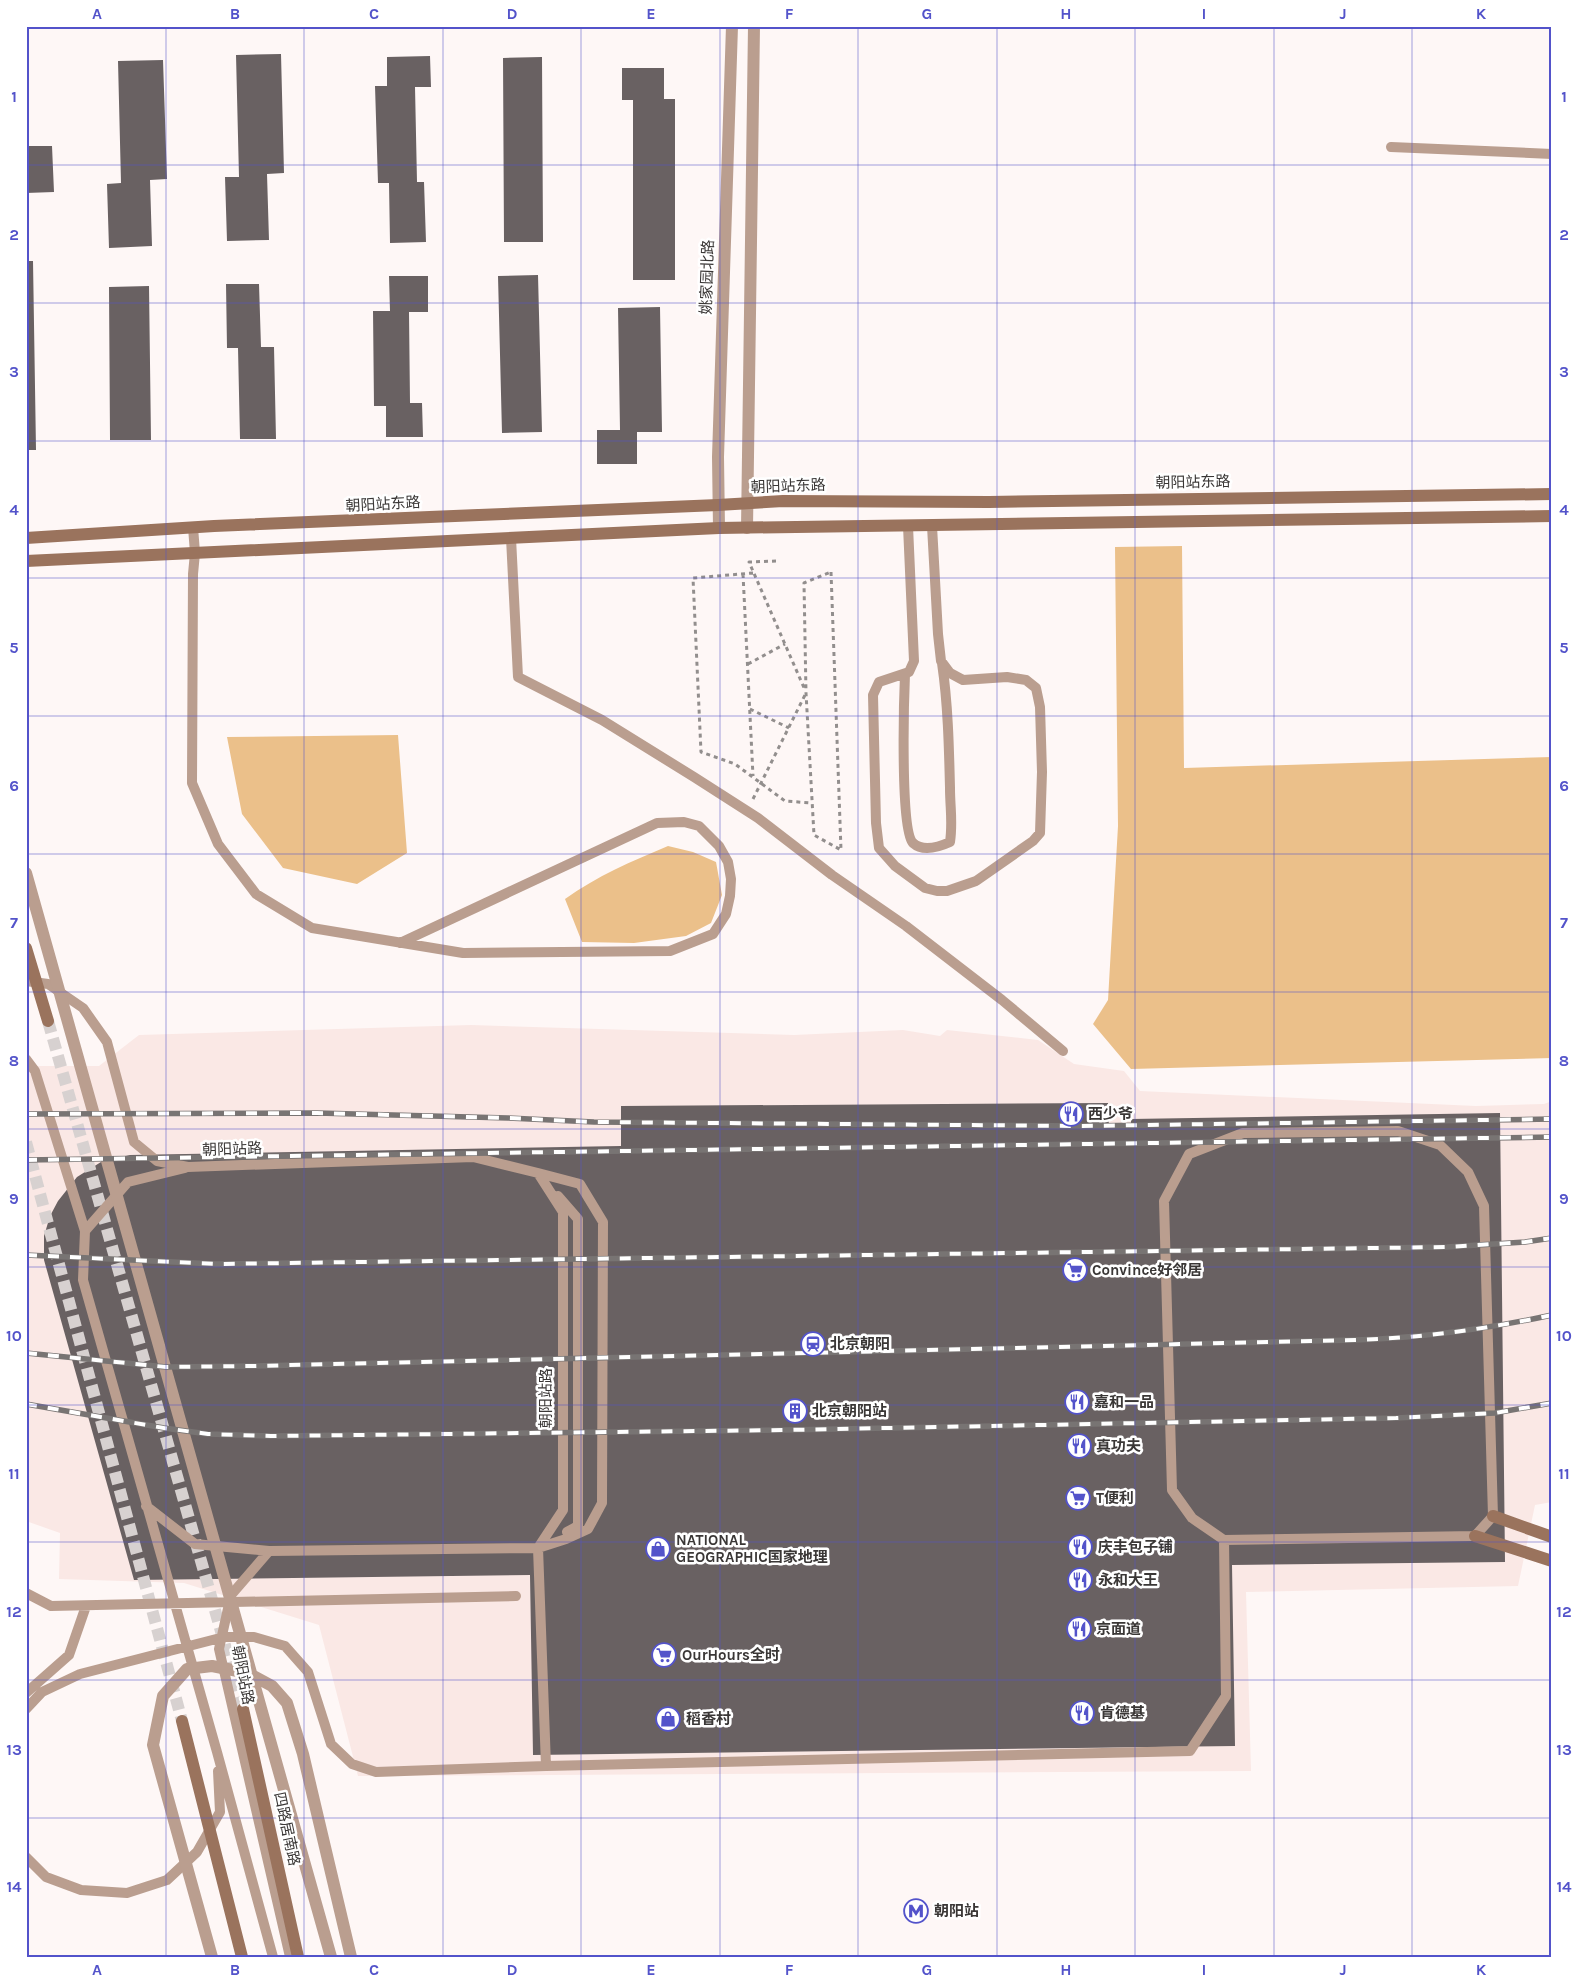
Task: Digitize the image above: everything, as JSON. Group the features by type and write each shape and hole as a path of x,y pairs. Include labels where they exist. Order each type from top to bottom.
{"main road":[{"name":"朝阳站东路","path":"26,538 193,527 783,501 989,502 1552,494"},
{"path":"26,561 719,528 1552,516"},
{"path":"26,948 48,1021"},
{"path":"1493,1516 1552,1537"},
{"path":"1475,1536 1552,1562"},
{"name":"四路居南路","path":"244,1709 298,1957"},
{"path":"182,1721 242,1957"}],"street":[{"name":"姚家园北路","path":"719,528 718,505 732,26"},
{"path":"747,528 754,26"},
{"path":"26,873 331,1957"},
{"path":"212,1957 153,1745 163,1696 187,1669 212,1666 248,1673 272,1686 287,1703 303,1754 351,1957"}],"lane":[{"path":"1391,147 1552,154"},
{"path":"908,526 914,661 909,672 879,682 873,696 876,814 879,848 895,866 925,888 947,891 976,881 1033,841 1040,833 1042,772 1040,707 1036,688 1026,680 1007,677 963,680 950,674 941,661"},
{"path":"905,674 903,700 907,830 913,842 924,848 938,848 950,842 952,823 950,747 938,634 932,526"},
{"path":"193,527 195,552 193,574 192,783 218,844 256,894 312,928 400,944 463,953 670,951 713,934 726,914 730,896 728,862 719,846 699,826 684,822 657,823 400,944"},
{"path":"511,538 518,677 602,720 747,812 832,875 906,926 1063,1050"},
{"name":"朝阳站路","path":"26,981 48,984 83,1008 107,1042 134,1142 157,1161 188,1167 473,1157 538,1173 563,1212 563,1510 538,1548"},
{"path":"26,1058 35,1070 85,1231 83,1280 273,1957"},
{"path":"1398,1131 1440,1145 1468,1172 1484,1206 1493,1516 1475,1536 1224,1540 1192,1518 1172,1490 1164,1201 1189,1154 1243,1133 1398,1131"},
{"path":"85,1231 128,1182 188,1167"},
{"path":"146,1506 195,1544 269,1551 538,1548 566,1539 588,1529 602,1503 603,1222 580,1184 538,1173"},
{"path":"538,1173 578,1219 578,1526 538,1548"},
{"path":"26,1709 42,1692 80,1674 224,1637 254,1637 285,1646 308,1672 331,1744 352,1764 376,1772 546,1766 1190,1751 1226,1696 1224,1540"},
{"path":"538,1548 546,1766"},
{"name":"朝阳站路","path":"269,1551 231,1595 219,1649 290,1957"},
{"path":"26,1593 51,1606 516,1596"},
{"path":"26,1693 69,1655 86,1606"},
{"path":"26,1857 46,1876 81,1890 127,1893 167,1880 197,1852 220,1812 217,1752"}],"path":[{"path":"747,812 806,693 749,562 776,561"},
{"path":"831,572 841,850 814,835 812,803 806,693 804,584 831,572"},
{"path":"754,573 693,578 701,752 735,764 762,782 785,801 812,803"},
{"path":"743,574 753,776"},
{"path":"748,664 785,644"},
{"path":"750,709 789,728"}],"shaded area":[{"path":"1182,546 1184,768 1552,757 1552,1058 1131,1069 1093,1024 1108,1000 1118,826 1115,547"},
{"path":"398,735 407,853 357,884 283,868 242,814 227,737"},
{"path":"668,846 693,852 716,862 722,895 711,923 686,936 634,943 582,942 565,899 602,876"},
{"name":"北京朝阳站","path":"471,1025 794,1035 903,1030 940,1036 947,1030 1038,1040 1074,1064 1124,1071 1140,1091 1476,1106 1544,1104 1552,1101 1552,1502 1535,1505 1518,1586 1246,1592 1251,1771 358,1776 319,1625 184,1583 59,1579 60,1533 26,1521 26,1066 99,1066 139,1035"}],"building":[{"path":"281,54 284,173 267,174 269,240 227,241 225,177 239,177 236,55"},
{"path":"430,56 431,87 415,87 417,182 424,182 426,242 390,243 389,183 378,183 375,86 387,86 387,57"},
{"path":"542,57 543,242 504,242 503,58"},
{"path":"163,60 167,179 150,180 152,246 109,248 107,184 121,183 118,61"},
{"path":"622,68 664,68 664,99 675,99 675,280 633,280 633,100 622,100"},
{"path":"26,146 52,146 54,192 26,193"},
{"path":"26,261 33,261 36,450 26,450"},
{"path":"538,275 542,432 502,433 498,276"},
{"path":"389,276 428,276 428,312 409,312 410,403 422,403 423,437 386,437 386,406 374,406 373,311 390,311"},
{"path":"226,284 259,284 261,347 274,347 276,439 240,439 238,348 227,348"},
{"path":"149,286 151,440 110,440 109,287"},
{"path":"660,307 662,432 637,432 637,464 597,464 597,430 620,430 618,308"},
{"name":"北京朝阳站","path":"1108,1103 1109,1128 1131,1128 1131,1119 1500,1113 1505,1562 1232,1565 1235,1746 533,1755 530,1575 134,1580 44,1260 44,1236 50,1216 58,1201 77,1177 101,1162 130,1155 621,1146 621,1106"}],"tunnel":[{"path":"48,1021 243,1709"},
{"path":"26,1142 182,1721"}],"railway":[{"path":"26,1114 317,1113 594,1122 1082,1126 1552,1119"},
{"path":"26,1160 1552,1137"},
{"path":"26,1255 216,1264 1447,1247 1525,1242 1552,1238"},
{"path":"26,1353 166,1367 1355,1340 1454,1332 1552,1315"},
{"path":"26,1404 208,1434 271,1436 786,1430 1396,1418 1495,1413 1552,1403"}],"place":[{"name":"西少爷","path":"1071,1114"},
{"name":"Convince好邻居","path":"1075,1270"},
{"name":"北京朝阳","path":"813,1344"},
{"name":"嘉和一品","path":"1077,1402"},
{"name":"北京朝阳站","path":"795,1411"},
{"name":"真功夫","path":"1079,1446"},
{"name":"T便利","path":"1078,1498"},
{"name":"庆丰包子铺","path":"1080,1547"},
{"name":"NATIONAL GEOGRAPHIC国家地理","path":"658,1549"},
{"name":"永和大王","path":"1080,1580"},
{"name":"京面道","path":"1079,1629"},
{"name":"OurHours全时","path":"664,1655"},
{"name":"肯德基","path":"1082,1713"},
{"name":"稻香村","path":"668,1719"},
{"name":"朝阳站","path":"916,1911"}]}
